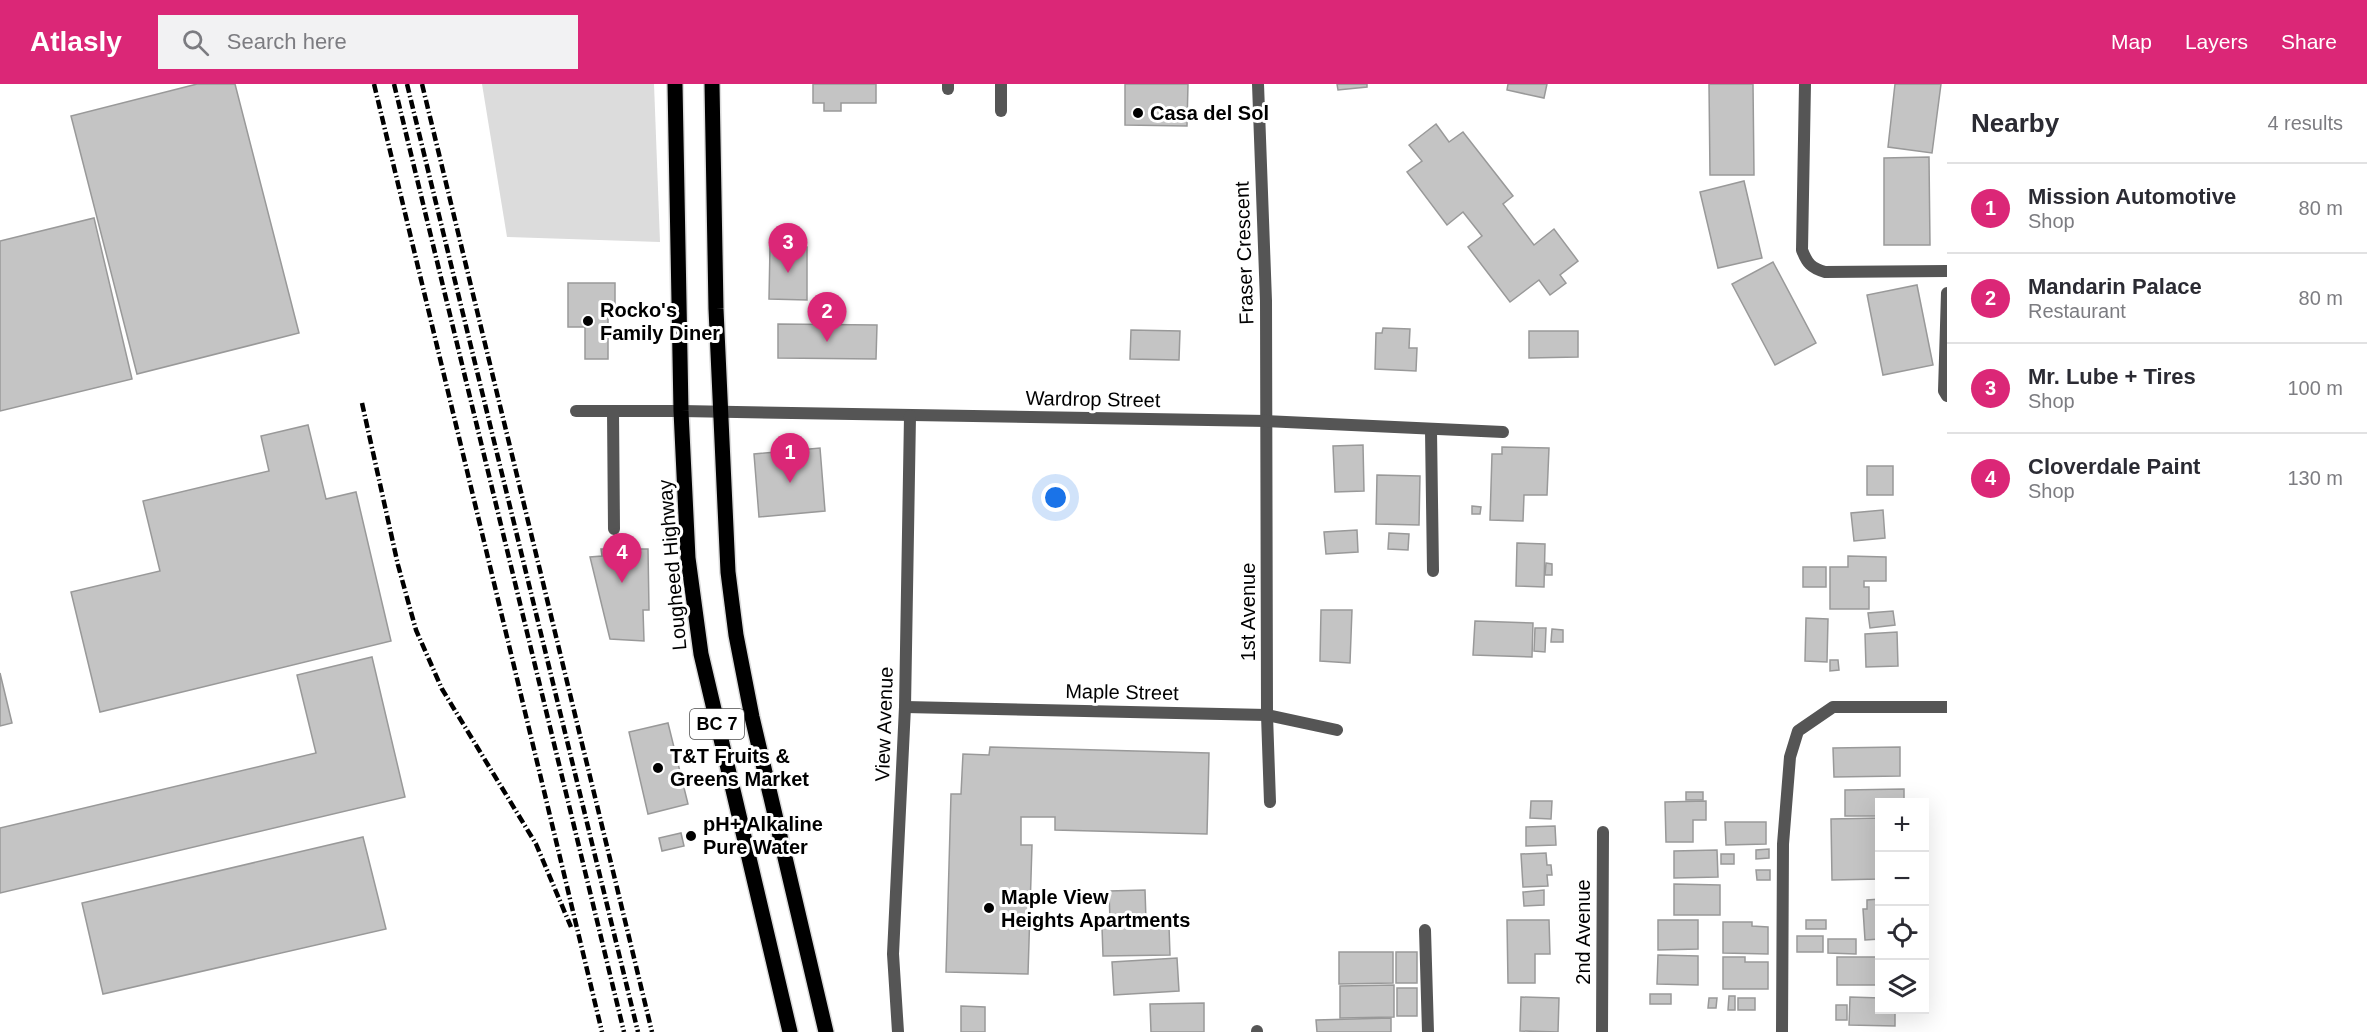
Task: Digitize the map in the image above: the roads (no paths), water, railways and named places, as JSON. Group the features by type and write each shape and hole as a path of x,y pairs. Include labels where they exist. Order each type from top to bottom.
{"main road":[{"name":"Lougheed Highway","path":"675,84 681,411 688,558 700,654 790,1032"},
{"name":"BC 7","path":"712,84 716,309 728,572 736,635 752,717 826,1032"}],"street":[{"path":"1001,84 1001,111"},
{"name":"Fraser Crescent","path":"1258,84 1267,421"},
{"path":"1805,84 1802,250 1807,262 1815,269 1825,272 1947,271"},
{"path":"1947,293 1944,391 1947,396"},
{"name":"Wardrop Street","path":"576,411 722,411 1267,421 1503,432"},
{"path":"613,411 614,529"},
{"name":"View Avenue","path":"898,1032 893,954 905,707 910,416"},
{"name":"1st Avenue","path":"1267,421 1267,715 1270,802"},
{"path":"1431,430 1433,571"},
{"name":"Maple Street","path":"905,707 1267,715 1337,730"},
{"path":"1782,1032 1784,844 1790,757 1798,730 1833,707 1947,707"},
{"name":"2nd Avenue","path":"1602,1032 1603,832"},
{"path":"1425,930 1428,1032"}],"railway":[{"path":"374,84 602,1032"},
{"path":"394,84 624,1032"},
{"path":"407,84 638,1032"},
{"path":"422,84 652,1032"},
{"path":"362,403 398,565 416,630 442,689 536,844 571,927"}],"place":[{"name":"Casa del Sol","path":"1138,113"},
{"name":"Mr. Lube + Tires","path":"788,273"},
{"name":"Rocko's Family Diner","path":"588,321"},
{"name":"Mandarin Palace","path":"827,342"},
{"name":"Mission Automotive","path":"790,483"},
{"name":"Cloverdale Paint","path":"622,583"},
{"name":"T&T Fruits & Greens Market","path":"658,768"},
{"name":"pH+ Alkaline Pure Water","path":"691,836"},
{"name":"Maple View Heights Apartments","path":"989,908"}]}
